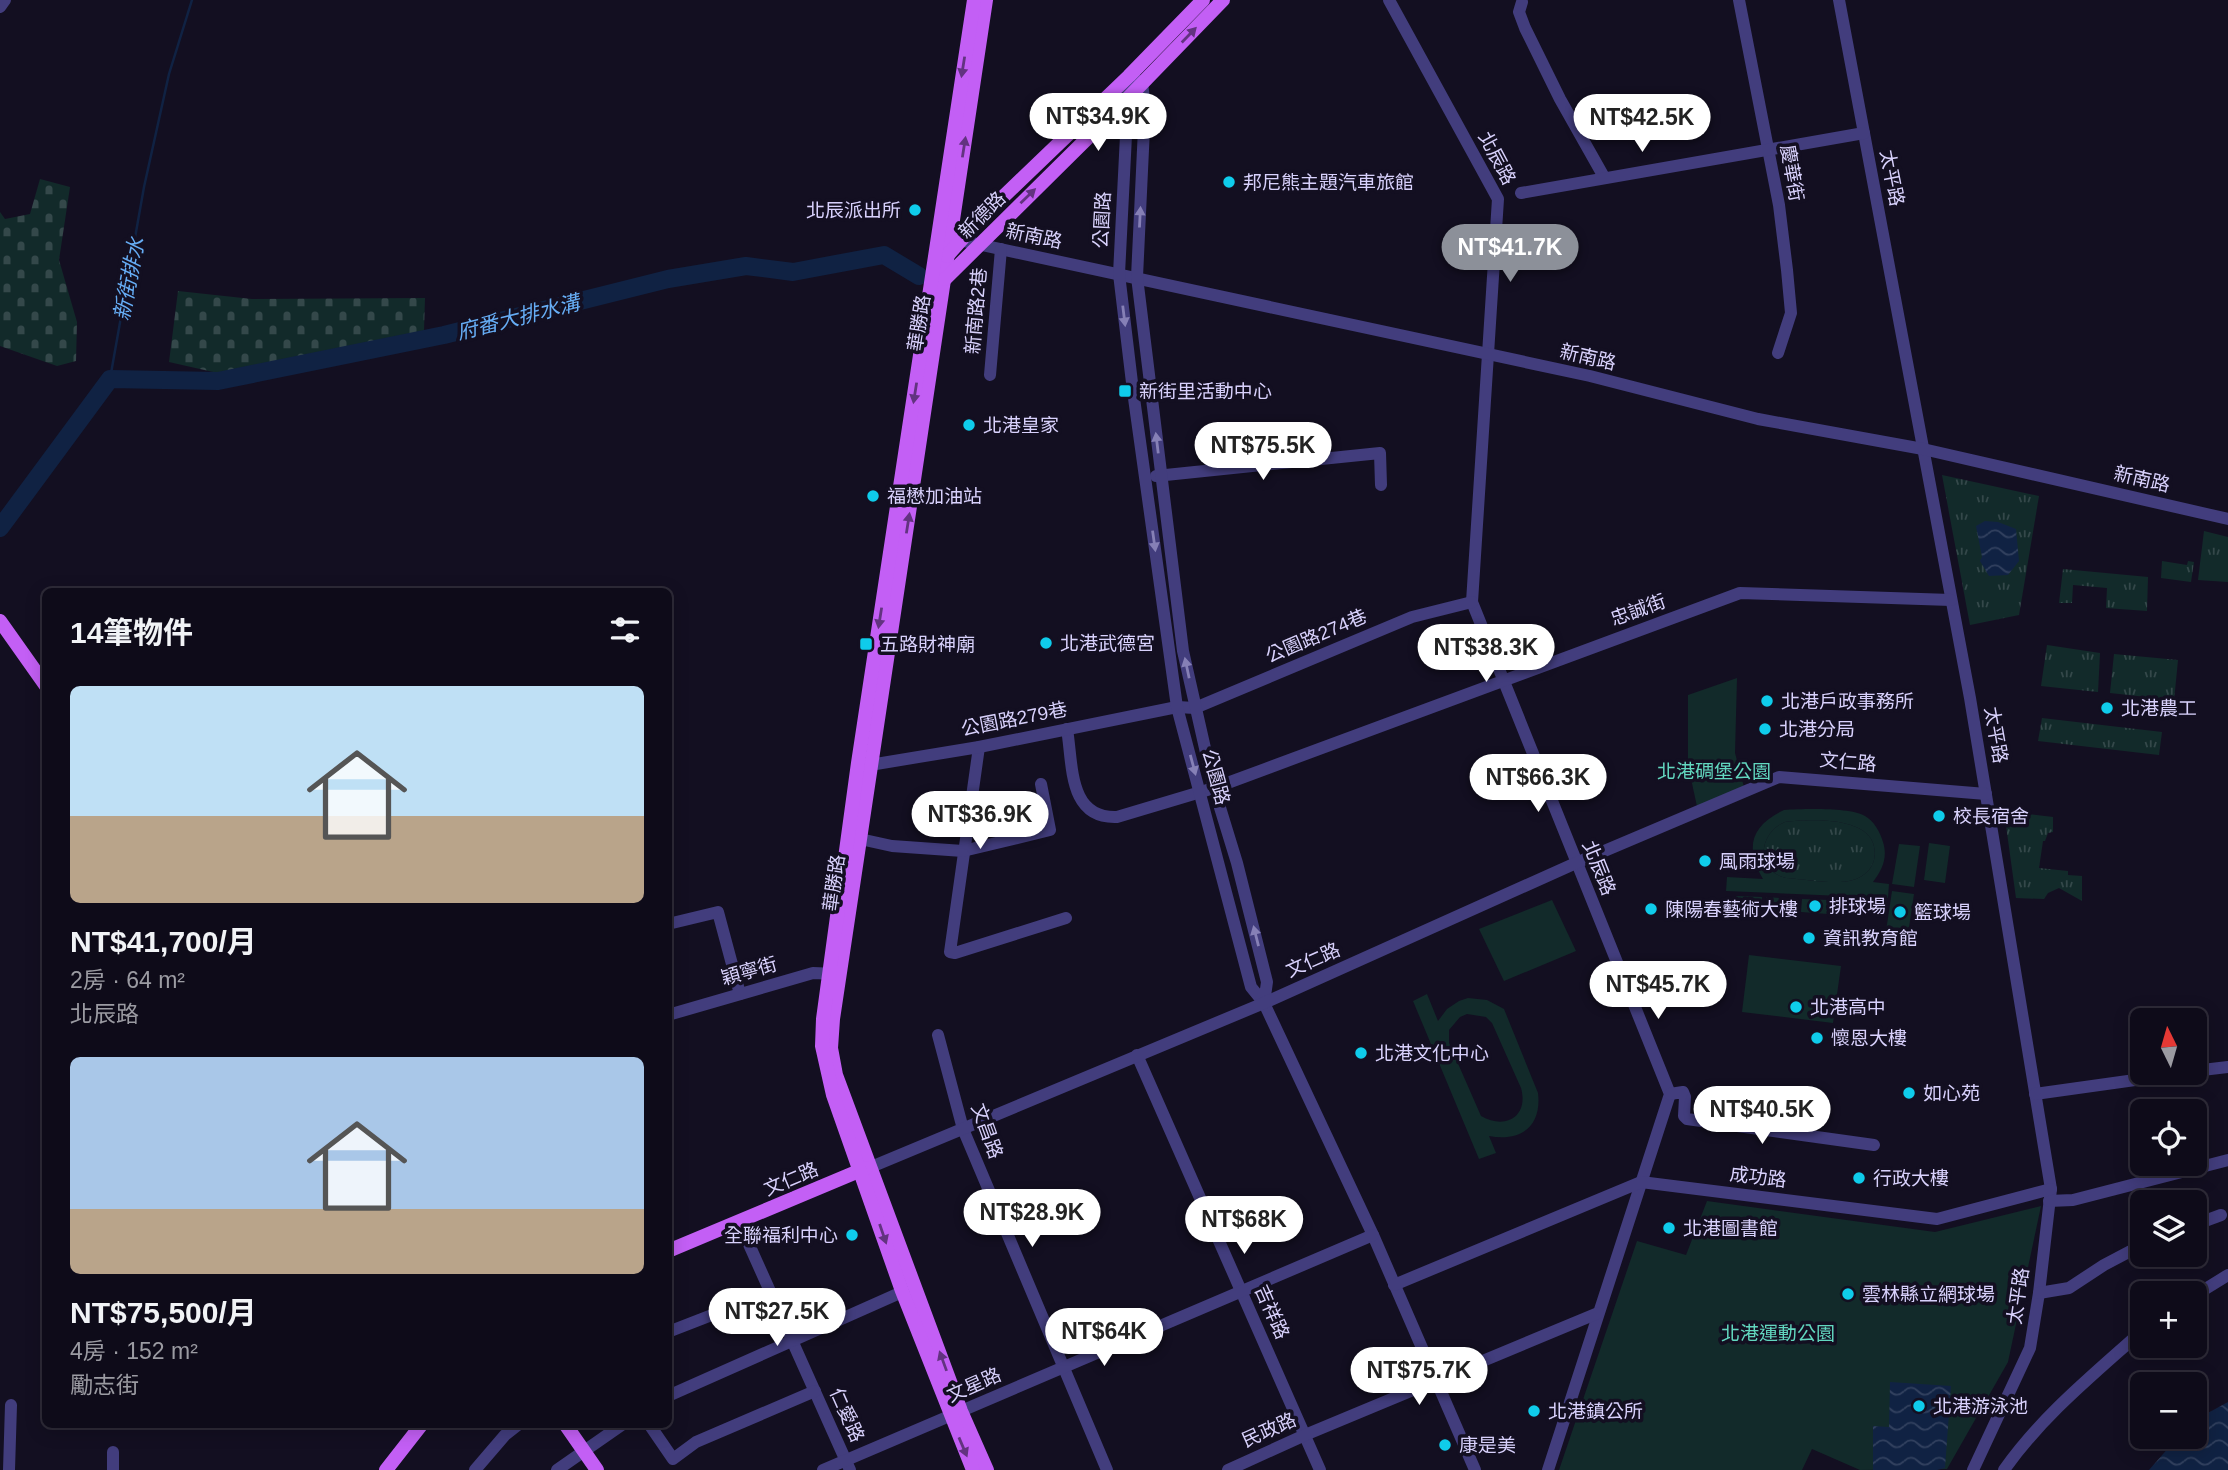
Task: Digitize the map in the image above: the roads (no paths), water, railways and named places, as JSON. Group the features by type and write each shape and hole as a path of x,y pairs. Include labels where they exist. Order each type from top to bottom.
{"main road":[{"path":"951,242 974,0"},
{"path":"951,242 986,0"},
{"name":"新德路","path":"939,278 979,244 1127,99 1136,80 1203,0"},
{"name":"新德路","path":"951,242 979,220 1223,0"},
{"name":"華勝路","path":"951,242 939,278 864,764 835,973 831,1048 836,1075 866,1168 956,1414 973,1470"},
{"path":"0,621 42,680"},
{"name":"華勝路","path":"835,973 860,839 864,764"},
{"name":"文仁路","path":"672,1249 866,1168"},
{"name":"華勝路","path":"956,1414 987,1470"},
{"path":"386,1470 419,1428"},
{"path":"568,1428 597,1470"}],"street":[{"path":"0,7 5,0"},
{"name":"北辰路","path":"1389,0 1498,199 1472,602 1670,1094 1683,1093 1684,1116 1687,1119 1874,1145"},
{"name":"慶華街","path":"1740,0 1779,205 1791,313 1778,353"},
{"name":"太平路","path":"1839,0 1986,794 2050,1195 2030,1348 1973,1470"},
{"path":"1522,2 1519,12 1525,28 1560,99 1604,177"},
{"name":"公園路","path":"1136,80 1145,107 1137,277 1183,651 1214,788 1237,863 1267,982 1265,1003"},
{"name":"公園路","path":"1127,99 1119,274 1177,707 1251,987 1265,1003 1373,1235 1475,1470"},
{"path":"1521,193 1864,133"},
{"name":"新南路","path":"951,242 979,244 1137,277 1590,376 1758,419 1923,449 2228,519"},
{"name":"新南路2巷","path":"990,375 1001,249"},
{"path":"1145,478 1380,453 1381,485"},
{"name":"忠誠街","path":"1067,729 1079,799 1088,810 1102,817 1117,817 1214,788 1740,593 1951,600"},
{"name":"公園路274巷","path":"1177,707 1195,708 1412,617 1472,602"},
{"name":"公園路279巷","path":"864,764 979,747 1177,707"},
{"path":"979,747 950,952 955,953 1066,918"},
{"name":"文仁路","path":"866,1168 1265,1003 1576,863 1779,776 1986,794"},
{"path":"860,839 892,846 963,852 1050,830 1041,783"},
{"path":"672,923 718,912 740,994"},
{"name":"穎寧街","path":"672,1013 813,973 835,973"},
{"name":"文昌路","path":"938,1035 963,1129 1107,1470"},
{"name":"吉祥路","path":"1137,1055 1320,1470"},
{"path":"2207,1070 2228,1067"},
{"path":"2035,1094 2130,1081"},
{"path":"1548,1470 1670,1094"},
{"name":"成功路","path":"1394,1285 1641,1182 1937,1219 2050,1195 2073,1199 2228,1160"},
{"path":"2207,1220 2221,1215"},
{"name":"仁愛路","path":"738,1222 848,1465"},
{"name":"文星路","path":"822,1470 848,1465 1063,1367 1373,1235"},
{"path":"2039,1293 2069,1289 2130,1251"},
{"path":"2207,1288 2228,1275"},
{"path":"672,1394 909,1288"},
{"path":"672,1330 717,1313"},
{"name":"民政路","path":"1228,1470 1305,1435 1598,1313"},
{"path":"2004,1470 2024,1441 2058,1405 2130,1342"},
{"path":"652,1428 673,1459 695,1442 815,1391"},
{"path":"9,1470 5,1439 11,1405"},
{"path":"475,1470 514,1428"},
{"path":"557,1470 617,1428"},
{"path":"113,1452 113,1470"}],"water":[{"path":"1985,521 1998,522 2016,529 2019,561 2008,575 1989,576 1980,561 1982,557 1976,526"},
{"name":"北港游泳池","path":"1890,1382 1951,1386 1945,1468 1873,1470 1873,1426 1889,1427"},
{"path":"2228,1402 2228,1470 2149,1470 2167,1449 2207,1449 2207,1413"}],"waterway":[{"name":"新街排水","path":"110,379 144,187 169,74 192,0"},
{"name":"府番大排水溝","path":"0,528 110,379 218,381 444,335 668,279 746,266 793,272 884,255 919,276"}],"place":[{"name":"邦尼熊主題汽車旅館","path":"1229,182"},
{"name":"北辰派出所","path":"915,210"},
{"name":"新街里活動中心","path":"1125,391"},
{"name":"北港皇家","path":"969,425"},
{"name":"福懋加油站","path":"873,496"},
{"name":"北港武德宮","path":"1046,643"},
{"name":"五路財神廟","path":"866,644"},
{"name":"北港戶政事務所","path":"1767,701"},
{"name":"北港農工","path":"2107,708"},
{"name":"北港分局","path":"1765,729"},
{"name":"校長宿舍","path":"1939,816"},
{"name":"風雨球場","path":"1705,861"},
{"name":"排球場","path":"1815,906"},
{"name":"陳陽春藝術大樓","path":"1651,909"},
{"name":"籃球場","path":"1900,912"},
{"name":"資訊教育館","path":"1809,938"},
{"name":"北港高中","path":"1796,1007"},
{"name":"懷恩大樓","path":"1817,1038"},
{"name":"北港文化中心","path":"1361,1053"},
{"name":"如心苑","path":"1909,1093"},
{"name":"行政大樓","path":"1859,1178"},
{"name":"北港圖書館","path":"1669,1228"},
{"name":"全聯福利中心","path":"852,1235"},
{"name":"雲林縣立網球場","path":"1848,1294"},
{"name":"北港游泳池","path":"1919,1406"},
{"name":"北港鎮公所","path":"1534,1411"},
{"name":"康是美","path":"1445,1445"}],"park label":[{"name":"北港碉堡公園","path":"1714,771"},
{"name":"北港運動公園","path":"1778,1333"}]}
